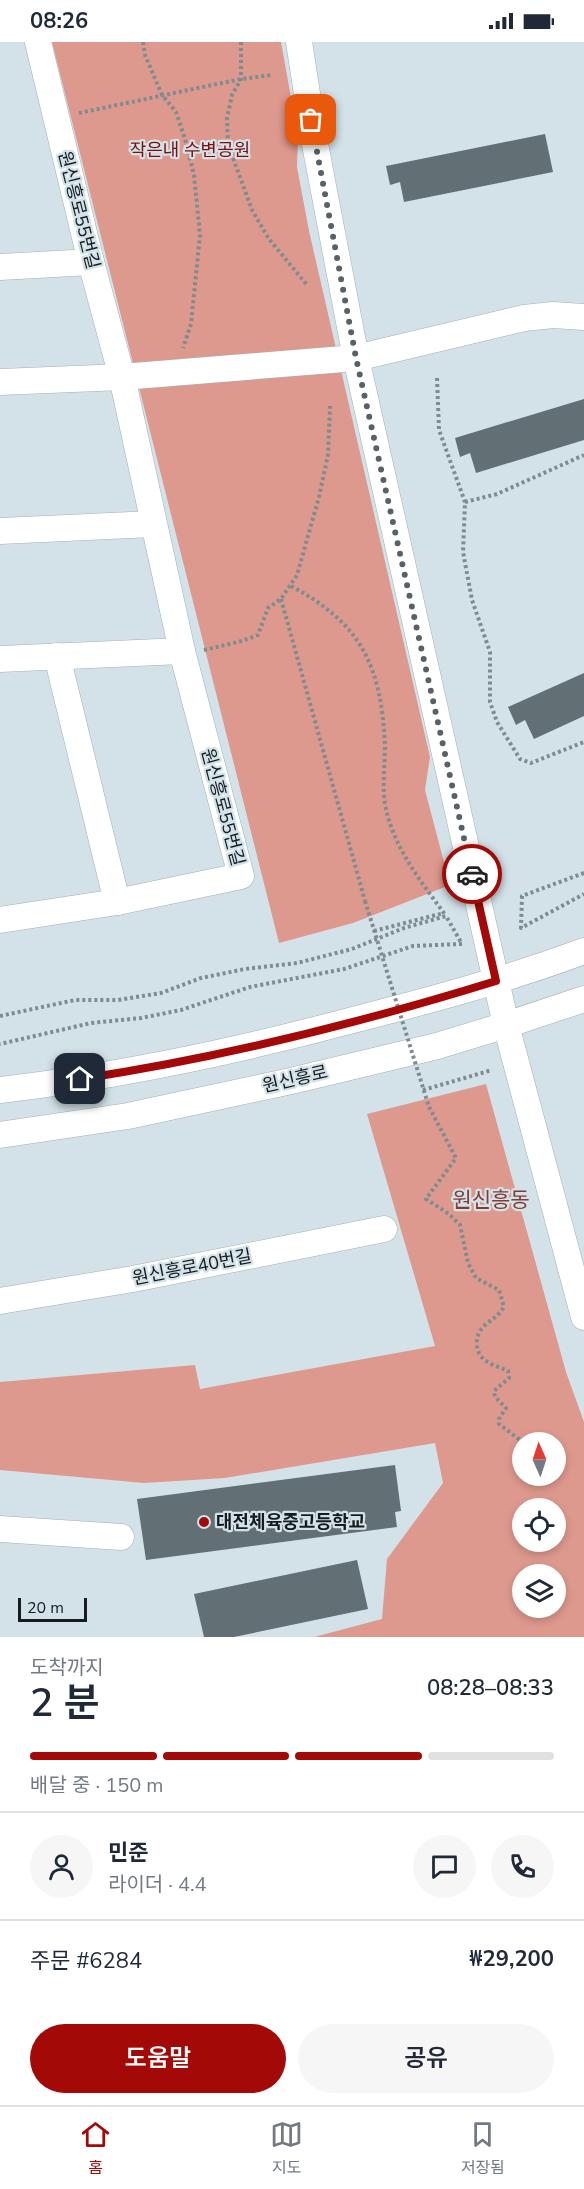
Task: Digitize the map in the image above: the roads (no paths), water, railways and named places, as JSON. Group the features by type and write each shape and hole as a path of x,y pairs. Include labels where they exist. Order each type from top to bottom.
{"street":[{"name":"원신흥로55번길","path":"0,920 117,902 241,876 182,651 122,377 91,262 38,42"},
{"path":"299,42 314,139 356,358 506,1025 584,1317"},
{"path":"0,267 91,262"},
{"path":"0,382 122,377 356,358 524,318 553,315 584,317"},
{"path":"0,531 153,524"},
{"path":"0,659 182,651"},
{"path":"57,656 117,902"},
{"path":"0,1090 143,1069 286,1038 439,998 584,951"},
{"name":"원신흥로","path":"0,1135 128,1116 219,1097 436,1046 584,999"},
{"name":"원신흥로40번길","path":"0,1300 133,1279 384,1229"},
{"path":"0,1529 121,1537"}],"place":[{"name":"대전체육중고등학교","path":"204,1522"}],"district":[{"name":"원신흥동","path":"491,1200"}],"park label":[{"name":"작은내 수변공원","path":"190,150"}]}
